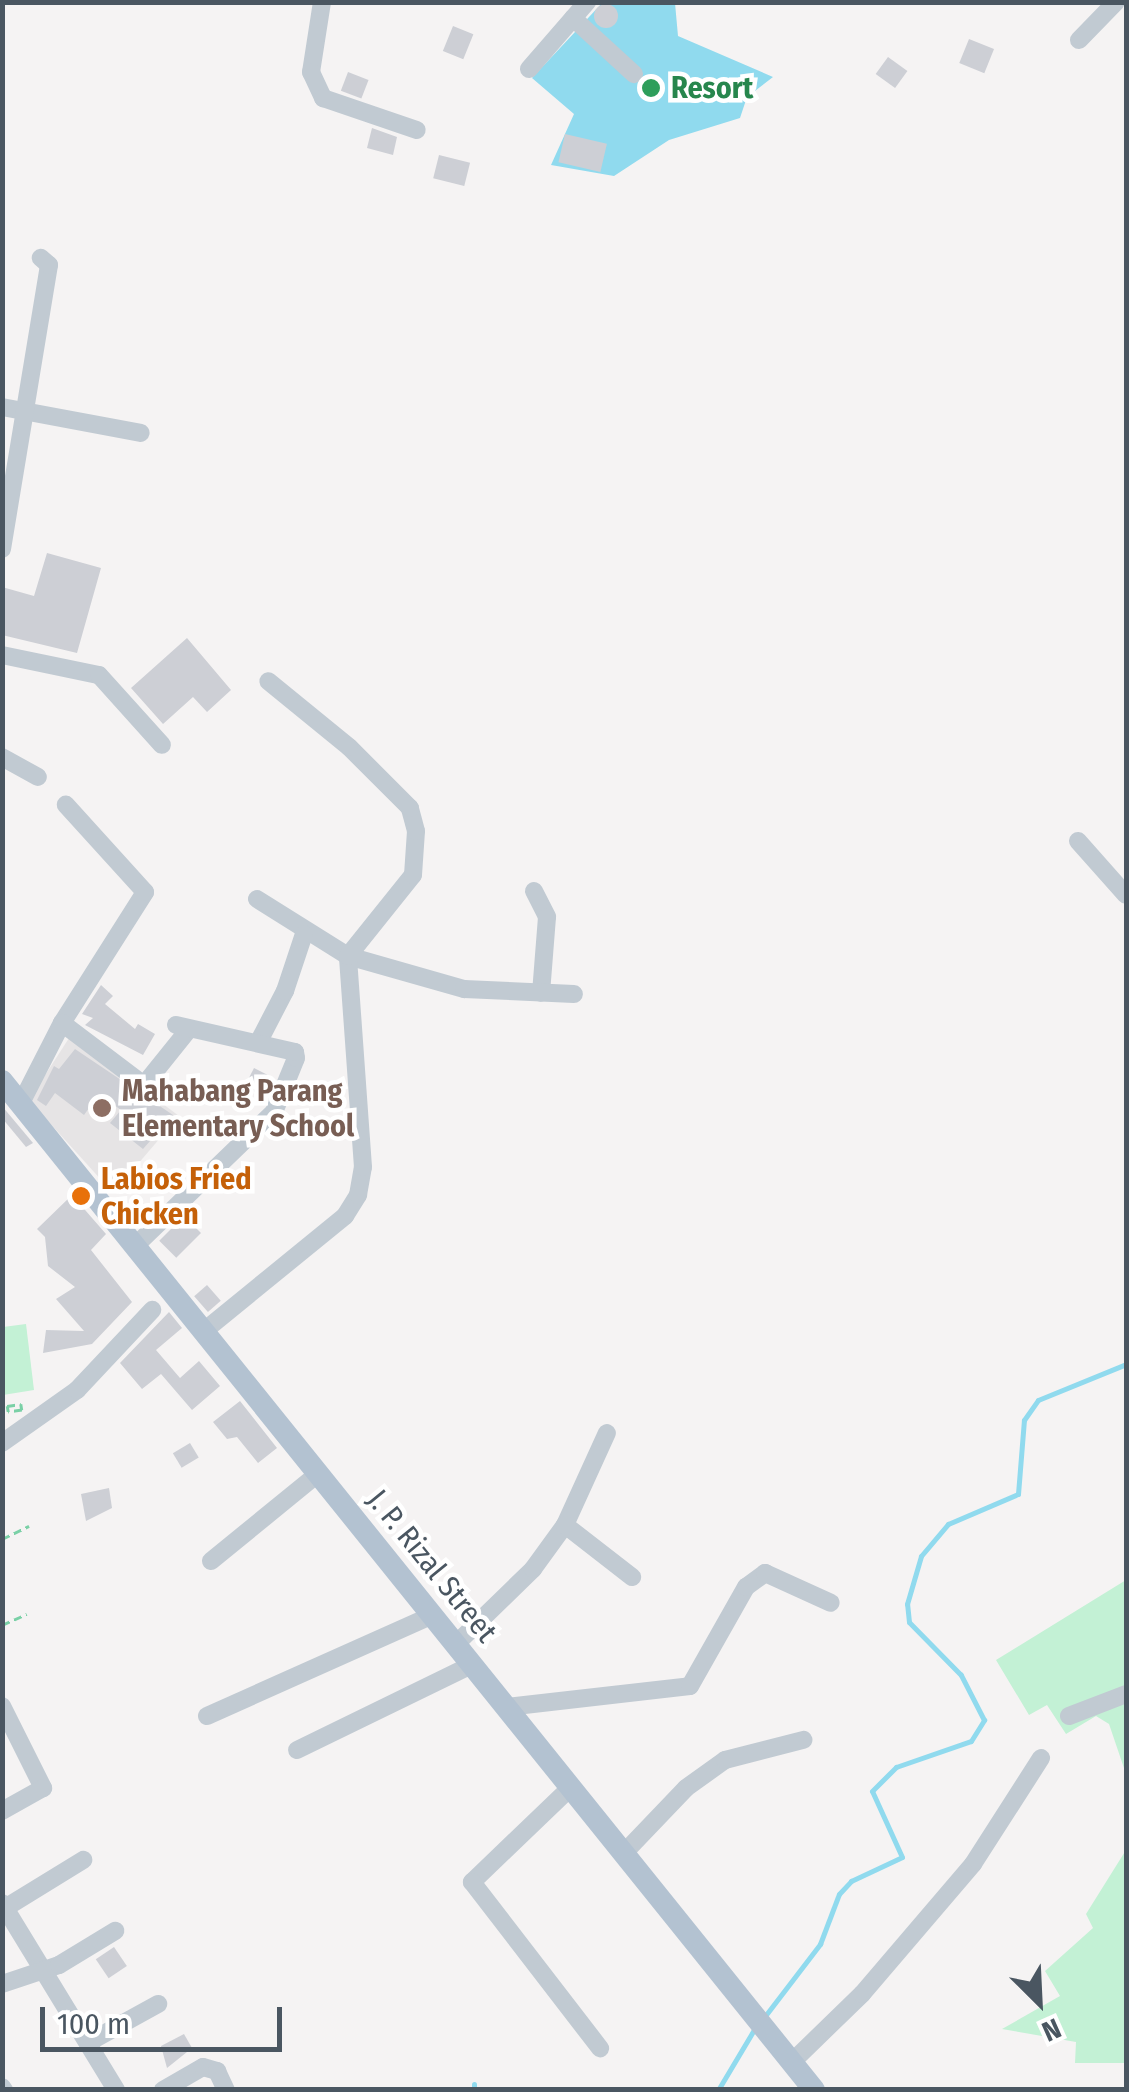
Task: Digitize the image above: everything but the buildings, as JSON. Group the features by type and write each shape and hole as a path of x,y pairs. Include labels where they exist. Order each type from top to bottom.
{"main road":[{"name":"J. P. Rizal Street","path":"2,1080 814,2090"}],"street":[{"path":"322,2 311,72 324,98 418,130"},
{"path":"529,68 587,2"},
{"path":"1079,40 1116,2"},
{"path":"574,18 634,74"},
{"path":"2,549 50,266 41,258"},
{"path":"2,407 140,434"},
{"path":"2,655 99,674 162,745"},
{"path":"204,1331 345,1216 358,1195 362,1167 348,956 408,889 416,831 410,808 349,747 268,681"},
{"path":"2,757 38,776"},
{"path":"21,1104 62,1024 145,892 66,805"},
{"path":"1078,841 1126,895"},
{"path":"534,891 547,917 540,993"},
{"path":"257,899 304,934 348,956 464,989 574,994"},
{"path":"258,1043 285,991 304,934"},
{"path":"62,1024 144,1085 183,1027 296,1055 274,1112 135,1246"},
{"path":"2,1443 77,1390 152,1310"},
{"path":"457,1643 533,1568 565,1526 607,1433"},
{"path":"211,1561 319,1473"},
{"path":"565,1526 632,1577"},
{"path":"506,1707 690,1686 746,1587 765,1574 831,1603"},
{"path":"208,1716 433,1615"},
{"path":"297,1750 473,1664"},
{"path":"1069,1716 1126,1694"},
{"path":"2,1706 43,1788 2,1812"},
{"path":"623,1854 686,1788 725,1760 803,1740"},
{"path":"785,2054 862,1994 974,1864 1042,1758"},
{"path":"570,1788 472,1882 600,2048"},
{"path":"84,1860 4,1905 116,2090"},
{"path":"2,1984 41,1971 115,1931"},
{"path":"89,2042 158,2004"},
{"path":"163,2090 203,2067 217,2071 226,2090"}],"path":[{"path":"5,1410 22,1410 20,1395"},
{"path":"2,1539 29,1526"},
{"path":"2,1625 28,1614"}],"shaded area":[{"name":"Mahabang Parang Elementary School","path":"71,1035 179,1116 113,1193 29,1100"}],"green space":[{"path":"26,1324 34,1390 3,1395 3,1327"},
{"path":"1126,1580 1126,1774 1109,1724 1096,1716 1066,1734 1047,1705 1029,1715 996,1660"},
{"path":"1126,1850 1126,2063 1075,2063 1076,2042 1002,2029 1060,1996 1045,1971 1093,1928 1086,1914"}],"water":[{"name":"Resort","path":"603,2 675,3 678,36 773,77 747,97 740,118 669,140 614,176 551,165 574,114 532,78"}],"waterway":[{"path":"765,2016 820,1944 839,1894 851,1881 902,1857 872,1791 896,1767 971,1741 984,1720 961,1675 909,1622 907,1604 921,1556 948,1524 1018,1494 1024,1420 1038,1400 1126,1364"},
{"path":"718,2090 755,2028"},
{"path":"474,2084 474,2090"}],"place":[{"name":"Resort","path":"651,88"},
{"name":"Mahabang Parang Elementary School","path":"102,1108"},
{"name":"Labios Fried Chicken","path":"81,1196"}]}
